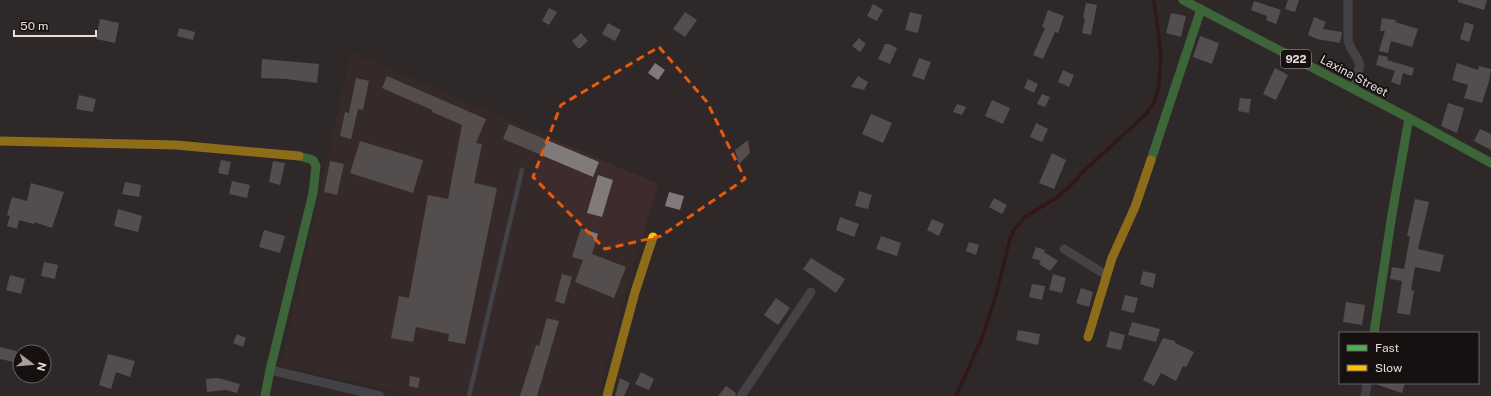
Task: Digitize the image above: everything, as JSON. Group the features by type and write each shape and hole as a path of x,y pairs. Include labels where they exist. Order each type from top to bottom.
{"street":[{"path":"1348,0 1348,41 1360,65 1353,89"},
{"name":"Laxina Street","path":"1185,1 1409,118"},
{"path":"1088,337 1106,275 1137,200 1201,9"},
{"path":"1374,332 1392,214 1409,118"},
{"name":"922","path":"1409,118 1491,163"},
{"path":"0,141 176,145 290,154 313,160 316,166 313,193 265,396"},
{"path":"607,396 635,292 653,236"},
{"path":"1064,249 1106,275"},
{"path":"741,396 811,292"},
{"path":"270,370 380,396"},
{"path":"1365,396 1367,384"}],"lane":[{"path":"468,396 522,170"}],"highlighted area":[{"path":"659,47 707,102 745,179 661,236 605,249 533,177 561,105"}],"shaded area":[{"path":"351,52 658,184 597,396 418,396 281,365"}],"building":[{"path":"1288,0 1299,0 1295,12 1285,9"},
{"path":"1458,0 1487,0 1484,10 1458,2"},
{"path":"1254,1 1281,10 1276,24 1266,20 1267,16 1251,10"},
{"path":"1086,3 1097,5 1091,35 1082,33"},
{"path":"873,4 883,10 877,21 867,16"},
{"path":"549,8 557,12 549,25 542,21"},
{"path":"1048,10 1064,16 1058,33 1055,32 1043,59 1033,55 1045,28 1042,27"},
{"path":"685,12 697,20 685,37 673,29"},
{"path":"910,12 922,15 918,33 905,30"},
{"path":"1171,13 1186,16 1181,37 1166,33"},
{"path":"1314,17 1326,22 1323,29 1342,32 1340,43 1317,39 1308,35"},
{"path":"1382,18 1396,20 1395,22 1418,29 1412,47 1391,41 1388,53 1379,51 1385,31 1380,31"},
{"path":"100,19 119,23 115,43 96,39"},
{"path":"1465,22 1474,25 1469,42 1460,39"},
{"path":"608,23 621,30 615,41 602,34"},
{"path":"179,28 195,32 193,40 177,36"},
{"path":"581,33 588,41 579,49 572,41"},
{"path":"1200,36 1219,43 1212,64 1193,57"},
{"path":"859,38 866,44 860,52 852,46"},
{"path":"885,44 889,44 897,48 890,64 878,59"},
{"path":"1379,55 1388,57 1387,60 1414,68 1412,76 1403,73 1400,85 1391,82 1395,71 1376,65"},
{"path":"919,58 931,62 924,80 912,76"},
{"path":"262,59 319,64 317,83 286,79 261,78"},
{"path":"655,63 665,70 658,80 648,73"},
{"path":"1457,63 1478,70 1479,66 1491,69 1482,103 1464,98 1468,85 1452,80"},
{"path":"1275,68 1288,75 1276,100 1263,94"},
{"path":"1063,70 1074,75 1069,87 1058,82"},
{"path":"387,76 486,119 476,143 482,144 474,183 497,188 465,344 448,341 449,334 416,327 413,342 391,338 399,296 409,298 428,195 448,199 462,125 382,88"},
{"path":"858,76 868,82 864,90 851,87"},
{"path":"356,78 369,81 363,110 358,109 351,139 340,136 345,112 349,113"},
{"path":"1028,79 1038,84 1034,93 1024,88"},
{"path":"1042,94 1050,97 1045,107 1037,104"},
{"path":"79,95 96,99 93,112 76,109"},
{"path":"1240,98 1251,99 1249,113 1238,111"},
{"path":"992,100 1010,108 1003,124 985,116"},
{"path":"1448,103 1464,108 1457,133 1441,126"},
{"path":"957,104 966,107 962,115 953,112"},
{"path":"871,114 892,123 883,143 862,134"},
{"path":"1036,123 1048,129 1042,142 1030,137"},
{"path":"509,124 599,162 593,177 503,139"},
{"path":"1480,129 1491,134 1491,150 1474,141"},
{"path":"748,140 750,153 739,164 735,150"},
{"path":"360,141 423,160 413,193 350,173"},
{"path":"1052,153 1066,160 1054,189 1039,183"},
{"path":"221,160 231,162 228,175 218,173"},
{"path":"273,161 285,163 280,185 269,182"},
{"path":"330,161 344,164 337,195 324,192"},
{"path":"598,175 613,180 602,217 587,213"},
{"path":"232,181 250,185 247,198 229,194"},
{"path":"125,182 141,185 139,197 122,194"},
{"path":"31,183 64,192 52,228 34,222 34,224 19,220 17,229 7,226 10,216 7,215 12,197 27,201"},
{"path":"859,191 872,195 868,209 855,206"},
{"path":"669,192 684,196 680,210 665,206"},
{"path":"994,198 1007,205 1002,214 989,207"},
{"path":"1415,199 1429,202 1418,249 1444,255 1440,272 1415,267 1411,290 1414,291 1410,315 1397,313 1402,281 1390,279 1392,267 1404,269 1410,237 1407,236"},
{"path":"118,209 142,216 138,232 114,226"},
{"path":"840,217 859,224 854,237 836,230"},
{"path":"932,219 944,224 939,236 927,230"},
{"path":"581,228 598,234 592,254 626,267 614,298 575,282 583,260 572,257"},
{"path":"264,230 285,236 280,253 259,247"},
{"path":"881,236 901,243 897,256 876,249"},
{"path":"969,242 979,245 976,255 966,251"},
{"path":"1036,247 1045,250 1044,252 1058,261 1050,271 1039,264 1041,261 1032,258"},
{"path":"811,258 845,279 836,293 803,269"},
{"path":"44,262 58,265 55,279 41,276"},
{"path":"1143,271 1156,274 1153,288 1140,284"},
{"path":"562,274 572,277 564,304 555,301"},
{"path":"1053,274 1066,278 1062,293 1049,290"},
{"path":"10,275 25,279 21,294 6,290"},
{"path":"1032,284 1045,286 1042,300 1029,297"},
{"path":"1081,288 1093,292 1089,307 1076,303"},
{"path":"1125,295 1138,298 1134,313 1121,310"},
{"path":"776,298 790,308 778,325 764,315"},
{"path":"1346,302 1365,305 1362,325 1343,322"},
{"path":"547,318 559,321 537,396 520,396 536,345 539,346"},
{"path":"1132,322 1160,329 1156,342 1128,335"},
{"path":"1018,330 1040,334 1038,345 1016,340"},
{"path":"1110,331 1125,335 1121,350 1106,347"},
{"path":"237,334 246,338 243,347 233,343"},
{"path":"1163,338 1175,341 1175,343 1194,352 1186,367 1183,366 1176,381 1161,373 1154,386 1143,380"},
{"path":"0,347 12,350 12,362 0,359"},
{"path":"108,354 135,361 130,377 116,372 111,389 99,385"},
{"path":"641,372 654,379 649,390 635,384"},
{"path":"410,376 420,378 418,388 409,386"},
{"path":"218,378 240,384 237,393 226,390 207,392 206,379"},
{"path":"620,378 630,383 624,396 615,396"},
{"path":"1378,384 1405,384 1402,393"},
{"path":"726,386 736,393 735,396 718,396"}],"waterway":[{"path":"956,396 982,338 996,295 1010,239 1014,230 1025,217 1056,198 1071,185 1087,168 1146,114 1155,101 1159,84 1161,55 1154,0"}],"traffic: fast":[{"path":"1183,0 1409,118 1491,163"},
{"path":"1151,160 1201,9"},
{"path":"1374,332 1392,214 1409,118"},
{"path":"265,396 313,193 316,166 313,160 299,156"}],"traffic: slow":[{"path":"0,141 176,145 299,156"},
{"path":"1088,337 1112,258 1135,207 1151,160"},
{"path":"607,396 635,292 653,237"}]}
